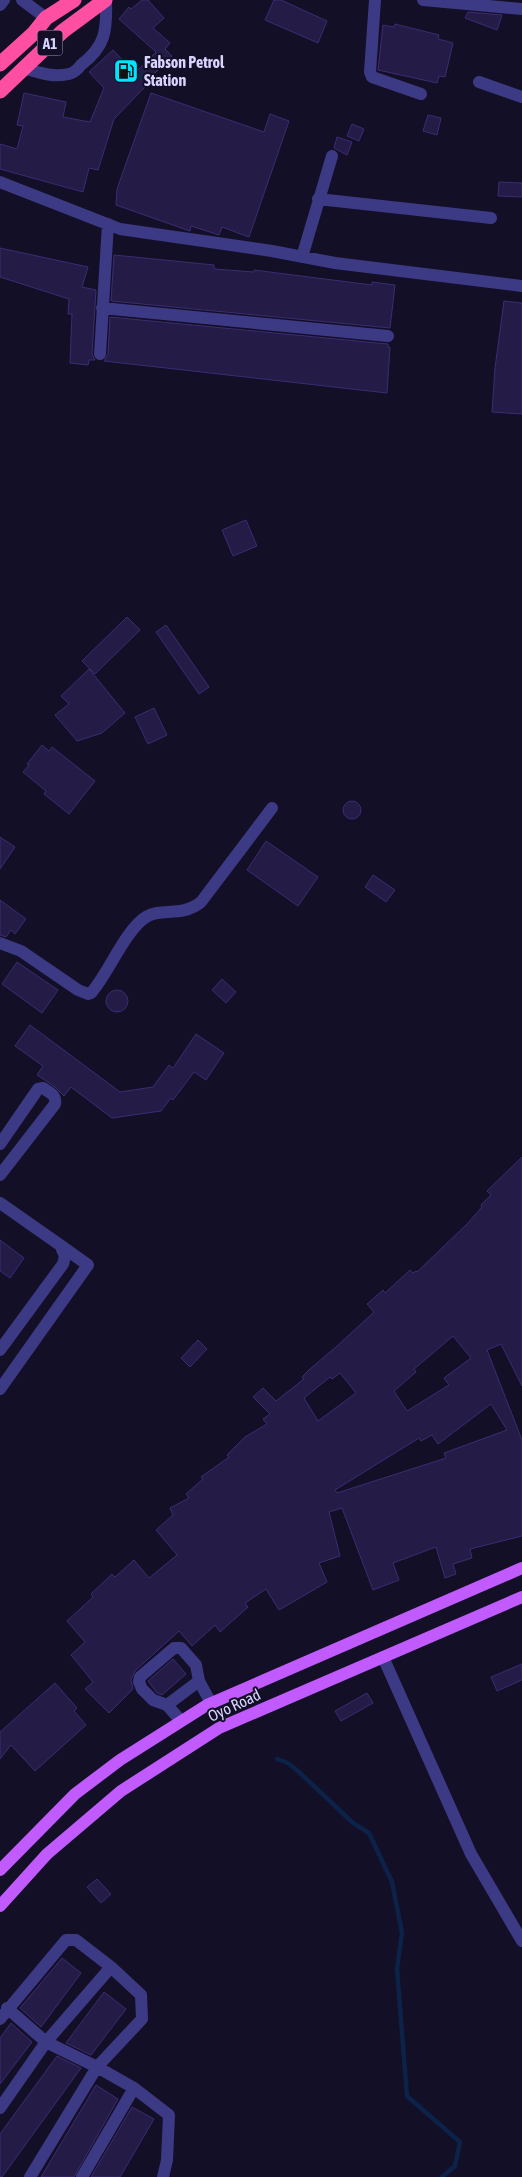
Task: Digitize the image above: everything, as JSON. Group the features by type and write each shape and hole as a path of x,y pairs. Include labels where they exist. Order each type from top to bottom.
{"highway":[{"name":"A1","path":"0,64 34,33 46,18 74,0"},
{"name":"A1","path":"0,91 63,31 106,0"}],"main road":[{"name":"Oyo Road","path":"0,1870 75,1794 120,1760 211,1703 522,1568"},
{"name":"Oyo Road","path":"0,1906 47,1854 121,1790 219,1728 522,1597"}],"street":[{"path":"0,5 4,0"},
{"path":"22,0 46,18"},
{"path":"23,68 53,76 71,74 88,60 103,42 107,25 106,0"},
{"path":"376,0 370,72 372,77 421,94"},
{"path":"423,0 522,9"},
{"path":"479,82 522,97"},
{"path":"302,257 332,156"},
{"path":"0,182 120,229 335,263 522,286"},
{"path":"318,199 490,218"},
{"path":"100,354 108,224"},
{"path":"102,308 388,336"},
{"path":"0,943 21,950 78,990 88,994 91,993 133,930 146,917 152,914 186,911 201,902 272,808"},
{"path":"0,1144 38,1089 43,1088 53,1095 56,1100 55,1104 0,1175"},
{"path":"0,1203 88,1265 0,1389"},
{"path":"0,1350 63,1264 64,1256 60,1245"},
{"path":"181,1721 167,1705 153,1700 142,1689 139,1682 140,1677 174,1648 181,1648 196,1665 199,1681 211,1703"},
{"path":"383,1657 471,1854 522,1941"},
{"path":"167,1705 199,1681"},
{"path":"30,2177 97,2067 142,2019 141,1995 112,1967 76,1940 66,1940 4,2014 46,2042 97,2067 134,2088 169,2115 167,2160 163,2177"},
{"path":"0,2108 46,2042 112,1967"},
{"path":"82,2177 134,2088"}],"building":[{"path":"142,0 148,0 164,18 153,28 170,43 165,49 172,56 145,83 145,87 114,119 98,170 89,168 83,192 0,169 0,144 17,149 23,126 17,125 24,93 66,102 63,117 90,122 104,88 89,72 113,50 135,73 156,52 119,19 129,7 131,9"},
{"path":"274,0 281,0 327,21 318,43 265,20"},
{"path":"468,12 502,15 497,30 465,18"},
{"path":"395,24 439,35 438,39 453,43 445,77 439,76 437,83 378,70 383,25 394,27"},
{"path":"151,93 264,132 270,114 289,121 249,237 222,227 219,235 191,226 190,231 116,205 117,189"},
{"path":"428,115 441,118 437,135 423,131"},
{"path":"352,124 364,129 359,141 347,136"},
{"path":"337,137 352,142 347,155 334,148"},
{"path":"499,182 522,183 522,197 498,196"},
{"path":"0,248 88,267 82,287 96,290 92,354 95,360 89,360 88,365 70,363 72,314 68,314 69,299 0,277"},
{"path":"114,255 214,265 214,269 254,272 254,270 372,285 372,282 395,285 390,328 111,301"},
{"path":"504,301 522,303 522,414 492,412 495,368"},
{"path":"110,317 388,344 388,347 390,347 387,393 104,361 108,354"},
{"path":"246,520 257,546 233,556 222,530"},
{"path":"127,617 140,630 95,674 82,661"},
{"path":"166,625 209,687 199,694 156,632"},
{"path":"89,669 125,713 102,733 77,741 55,715 69,704 61,696"},
{"path":"154,708 167,735 148,744 135,717"},
{"path":"42,745 49,751 52,747 95,781 69,814 44,794 46,791 23,772"},
{"path":"352,801 358,804 361,810 358,816 352,819 346,816 343,810 346,804"},
{"path":"0,837 15,847 0,869"},
{"path":"266,841 318,877 298,906 247,870"},
{"path":"373,875 395,890 386,902 365,887"},
{"path":"0,900 26,919 15,934 11,930 6,937 0,935"},
{"path":"17,962 58,990 42,1013 2,984"},
{"path":"222,979 236,992 226,1003 212,990"},
{"path":"117,990 125,993 128,1001 125,1009 117,1012 109,1009 106,1001 109,993"},
{"path":"30,1025 120,1092 153,1087 169,1065 173,1068 196,1034 224,1053 206,1080 194,1072 173,1100 171,1098 161,1111 112,1118 71,1087 64,1096 55,1087 37,1075 43,1066 15,1046"},
{"path":"522,1157 522,1386 501,1344 487,1350 522,1440 522,1536 470,1549 472,1558 453,1564 456,1574 445,1578 436,1547 393,1563 399,1580 373,1590 342,1508 329,1512 340,1556 319,1563 327,1582 279,1610 266,1589 245,1603 248,1607 220,1632 215,1625 192,1646 179,1631 135,1671 131,1680 133,1689 109,1713 85,1689 93,1682 71,1655 85,1642 67,1621 93,1597 91,1594 112,1574 115,1577 134,1560 149,1578 177,1555 156,1530 173,1515 170,1508 189,1498 186,1494 203,1479 201,1477 229,1457 227,1455 245,1437 267,1424 263,1419 270,1414 253,1397 263,1388 276,1401 304,1379 302,1377 310,1369 374,1312 367,1304 383,1290 385,1293 410,1270 413,1273 417,1272 468,1223 491,1195 487,1191","holes":["453,1336 471,1358 444,1378 449,1385 407,1411 394,1391 416,1372 414,1369","340,1373 356,1393 318,1421 304,1398 330,1377 332,1379","491,1404 507,1430 444,1453 446,1458 337,1493 335,1490 419,1438 421,1441 432,1435 438,1444"]},
{"path":"0,1240 24,1258 10,1278 0,1271"},
{"path":"198,1340 207,1349 190,1367 181,1358"},
{"path":"173,1659 186,1674 162,1695 157,1693 148,1681"},
{"path":"522,1664 522,1680 497,1691 491,1677"},
{"path":"55,1683 77,1708 74,1711 86,1725 35,1771 11,1745 0,1759 0,1732"},
{"path":"367,1693 373,1703 341,1721 335,1711"},
{"path":"97,1879 111,1894 101,1903 87,1887"},
{"path":"62,1958 81,1973 41,2027 20,2008"},
{"path":"104,1992 126,2009 91,2055 66,2043"},
{"path":"11,2023 32,2042 0,2084 0,2038"},
{"path":"57,2056 81,2068 2,2177 0,2177 0,2134"},
{"path":"96,2085 118,2099 74,2177 41,2177"},
{"path":"132,2107 154,2119 120,2177 91,2177"}],"waterway":[{"path":"277,1759 288,1763 353,1823 369,1833 392,1882 402,1933 397,1969 407,2096 460,2142 455,2166 442,2177"}],"place":[{"name":"Fabson Petrol Station","path":"126,71"}]}
